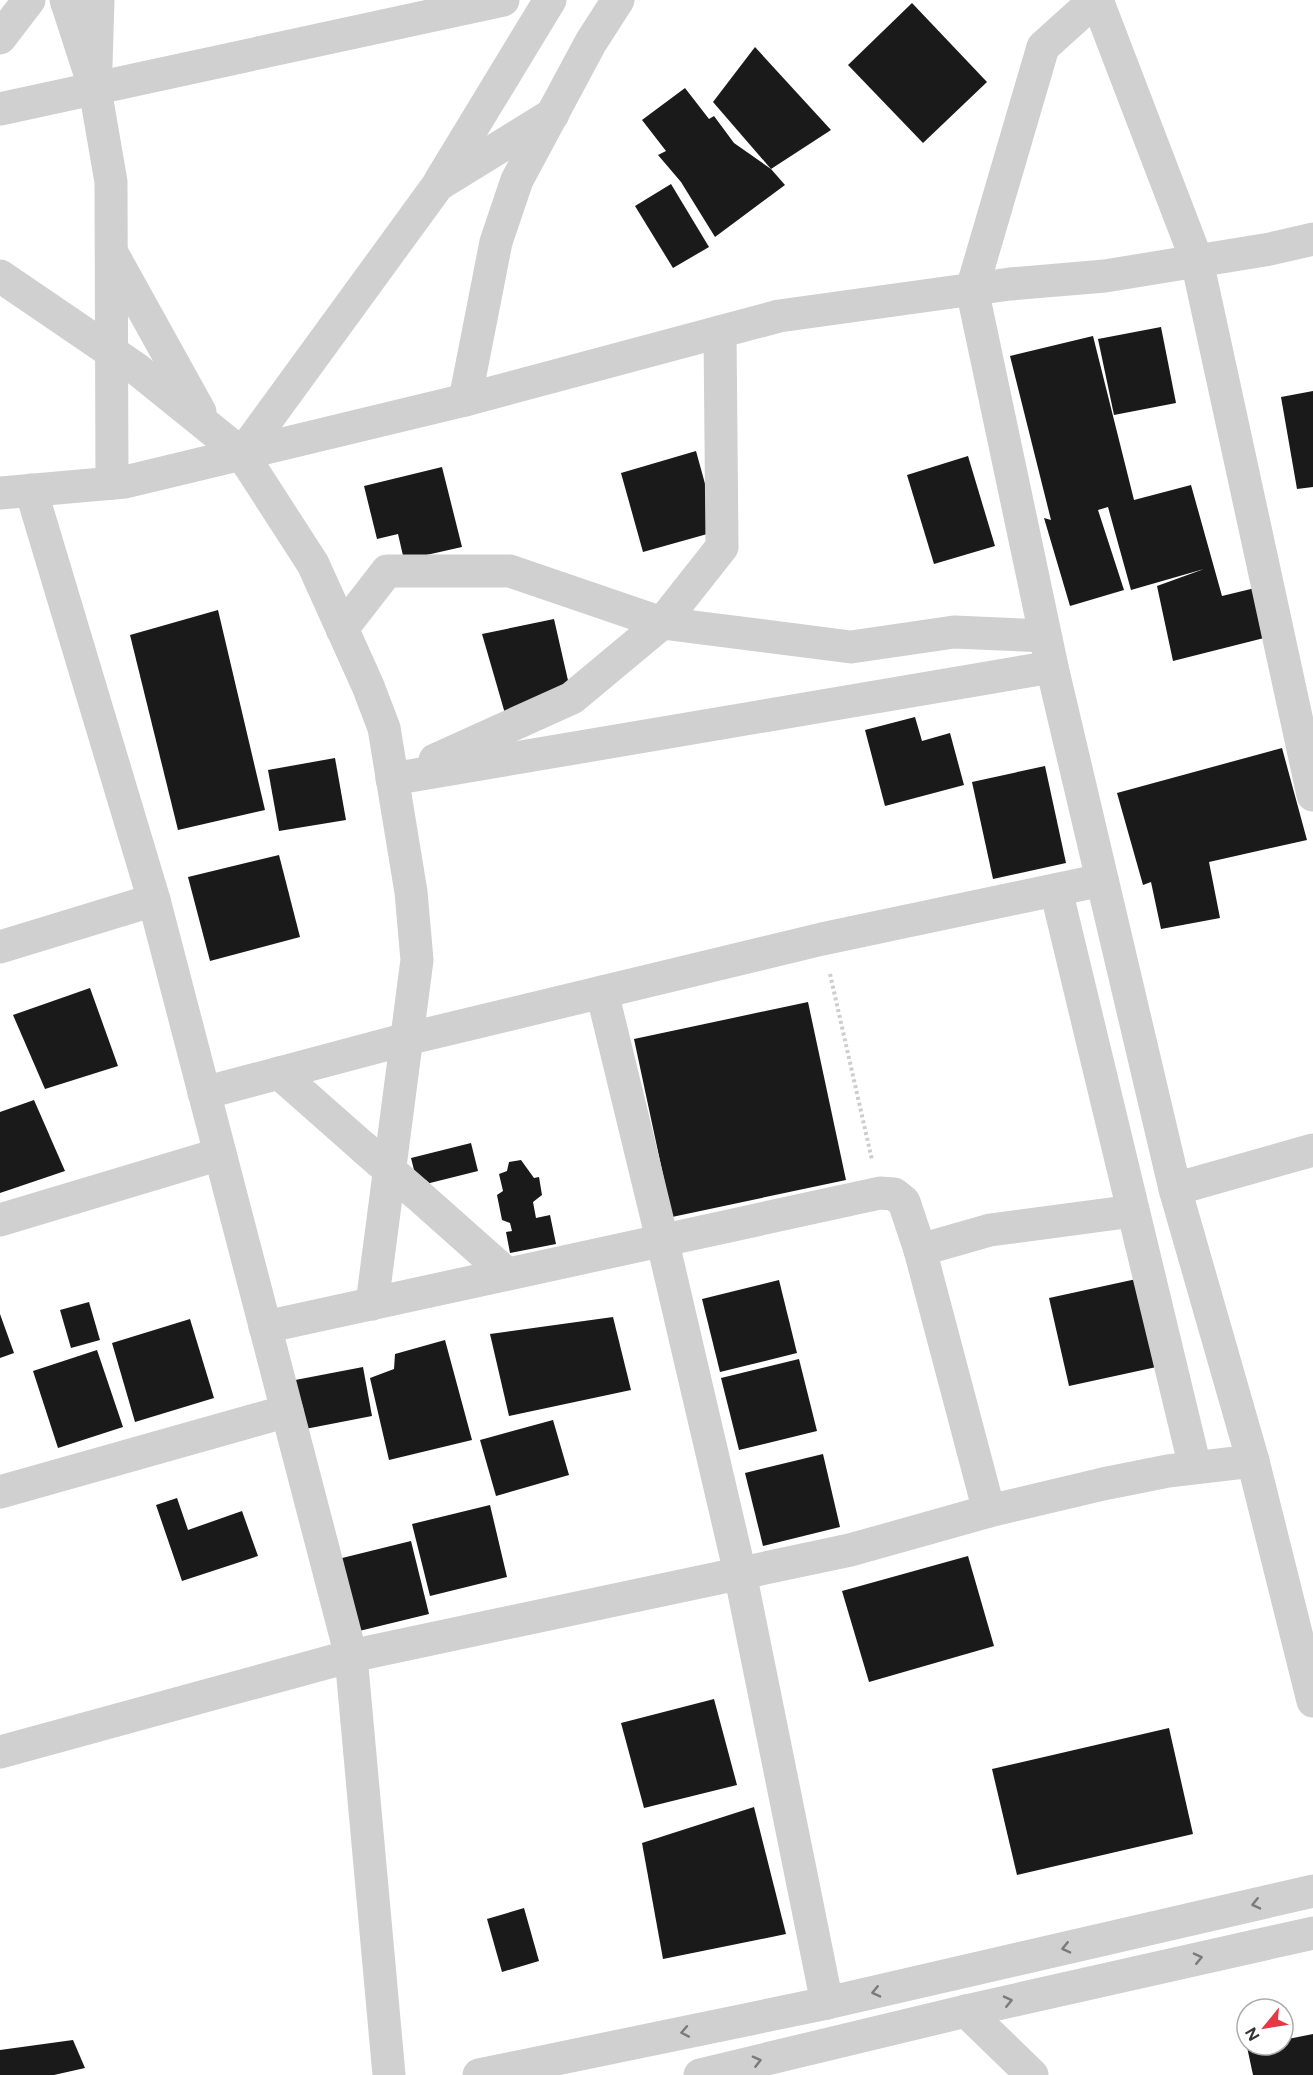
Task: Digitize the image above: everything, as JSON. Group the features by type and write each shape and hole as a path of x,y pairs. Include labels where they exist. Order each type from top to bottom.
{"street":[{"path":"0,38 29,0"},
{"path":"66,0 95,89 111,182 112,483"},
{"path":"95,89 98,0"},
{"path":"0,109 503,0"},
{"path":"243,454 438,185 550,0"},
{"path":"465,400 496,242 517,180 591,42 618,0"},
{"path":"1313,795 1305,723 1197,261 1096,0 1042,47 972,290 1045,636 1175,1189 1253,1461 1313,1701"},
{"path":"438,185 552,114"},
{"path":"389,2075 351,1656 154,900 15,492 125,482 465,400 779,316 972,290 1105,276 1270,249 1313,239"},
{"path":"111,251 208,427"},
{"path":"0,276 138,370 243,454 313,564 368,686 384,728 411,892 417,960 372,1304"},
{"path":"392,779 572,698 662,623 722,548 720,332"},
{"path":"342,630 387,571 510,571 662,623 851,647 954,632 1045,636"},
{"path":"392,779 1052,667"},
{"path":"204,1093 407,1039 822,939 1102,880"},
{"path":"1056,890 1195,1467"},
{"path":"0,947 154,900"},
{"path":"602,992 740,1573 827,2003"},
{"path":"279,1072 507,1274"},
{"path":"1175,1189 1313,1150"},
{"path":"0,1220 220,1154"},
{"path":"265,1327 879,1193 894,1194 904,1202 920,1250 988,1511"},
{"path":"920,1250 990,1230 1133,1211"},
{"path":"0,1492 287,1411"},
{"path":"0,1752 351,1656 850,1550 988,1511 1114,1481 1195,1467 1253,1461"},
{"path":"479,2075 827,2003 1313,1891"},
{"path":"700,2075 966,2011 1313,1933"},
{"path":"966,2011 1032,2075"}],"path":[{"path":"822,939 879,1193"}],"building":[{"path":"912,3 987,82 923,143 848,65"},
{"path":"755,47 831,130 771,169 713,102"},
{"path":"685,88 709,119 714,116 734,143 771,169 785,185 715,237 681,182 658,155 666,151 642,120"},
{"path":"671,184 709,247 673,268 635,206"},
{"path":"1161,327 1176,403 1114,415 1098,339"},
{"path":"1093,336 1134,500 1191,485 1222,596 1255,588 1268,637 1173,661 1157,586 1204,569 1131,590 1108,507 1098,510 1124,590 1070,606 1044,518 1051,520 1010,356"},
{"path":"1313,391 1313,487 1297,489 1281,397"},
{"path":"696,451 718,531 643,552 621,473"},
{"path":"968,456 995,546 934,564 907,475"},
{"path":"442,467 462,547 404,560 398,534 377,539 364,486"},
{"path":"218,610 265,810 178,830 130,635"},
{"path":"554,619 572,698 506,717 482,634"},
{"path":"915,717 922,741 950,733 964,785 885,806 865,730"},
{"path":"1282,748 1307,840 1209,862 1220,918 1161,929 1151,882 1143,885 1117,793"},
{"path":"335,758 346,820 279,831 268,770"},
{"path":"1045,766 1066,863 993,879 972,782"},
{"path":"279,855 300,937 210,961 188,877"},
{"path":"90,988 118,1066 45,1089 13,1015"},
{"path":"808,1002 846,1180 672,1217 634,1039"},
{"path":"34,1100 65,1171 0,1193 0,1112"},
{"path":"471,1143 478,1171 418,1186 411,1158"},
{"path":"521,1160 534,1178 539,1177 542,1195 533,1202 536,1218 550,1215 556,1244 510,1253 506,1232 512,1231 510,1223 502,1220 497,1195 503,1191 499,1174 507,1171 509,1162"},
{"path":"1141,1278 1161,1366 1069,1386 1049,1298"},
{"path":"779,1280 797,1353 720,1372 702,1299"},
{"path":"89,1302 100,1340 71,1348 60,1310"},
{"path":"0,1314 14,1353 0,1358"},
{"path":"613,1317 631,1390 509,1416 490,1334"},
{"path":"190,1319 214,1398 135,1422 112,1343"},
{"path":"445,1340 472,1440 389,1460 370,1378 394,1369 395,1354"},
{"path":"97,1350 123,1427 58,1448 33,1371"},
{"path":"799,1359 817,1431 739,1450 721,1378"},
{"path":"363,1367 372,1416 300,1430 290,1381"},
{"path":"553,1420 569,1475 496,1496 480,1440"},
{"path":"823,1454 840,1527 763,1546 745,1473"},
{"path":"177,1498 188,1530 242,1511 258,1556 182,1581 156,1505"},
{"path":"490,1505 507,1577 430,1596 412,1524"},
{"path":"411,1541 429,1614 351,1633 334,1560"},
{"path":"968,1556 994,1646 869,1682 842,1591"},
{"path":"714,1699 737,1785 644,1808 621,1723"},
{"path":"1169,1728 1193,1834 1017,1875 992,1769"},
{"path":"754,1807 786,1934 663,1959 642,1843"},
{"path":"524,1908 539,1961 502,1972 487,1919"},
{"path":"1313,2034 1313,2075 1253,2075 1249,2057 1295,2057 1295,2038"},
{"path":"73,2040 85,2068 54,2075 0,2075 0,2050"}]}
